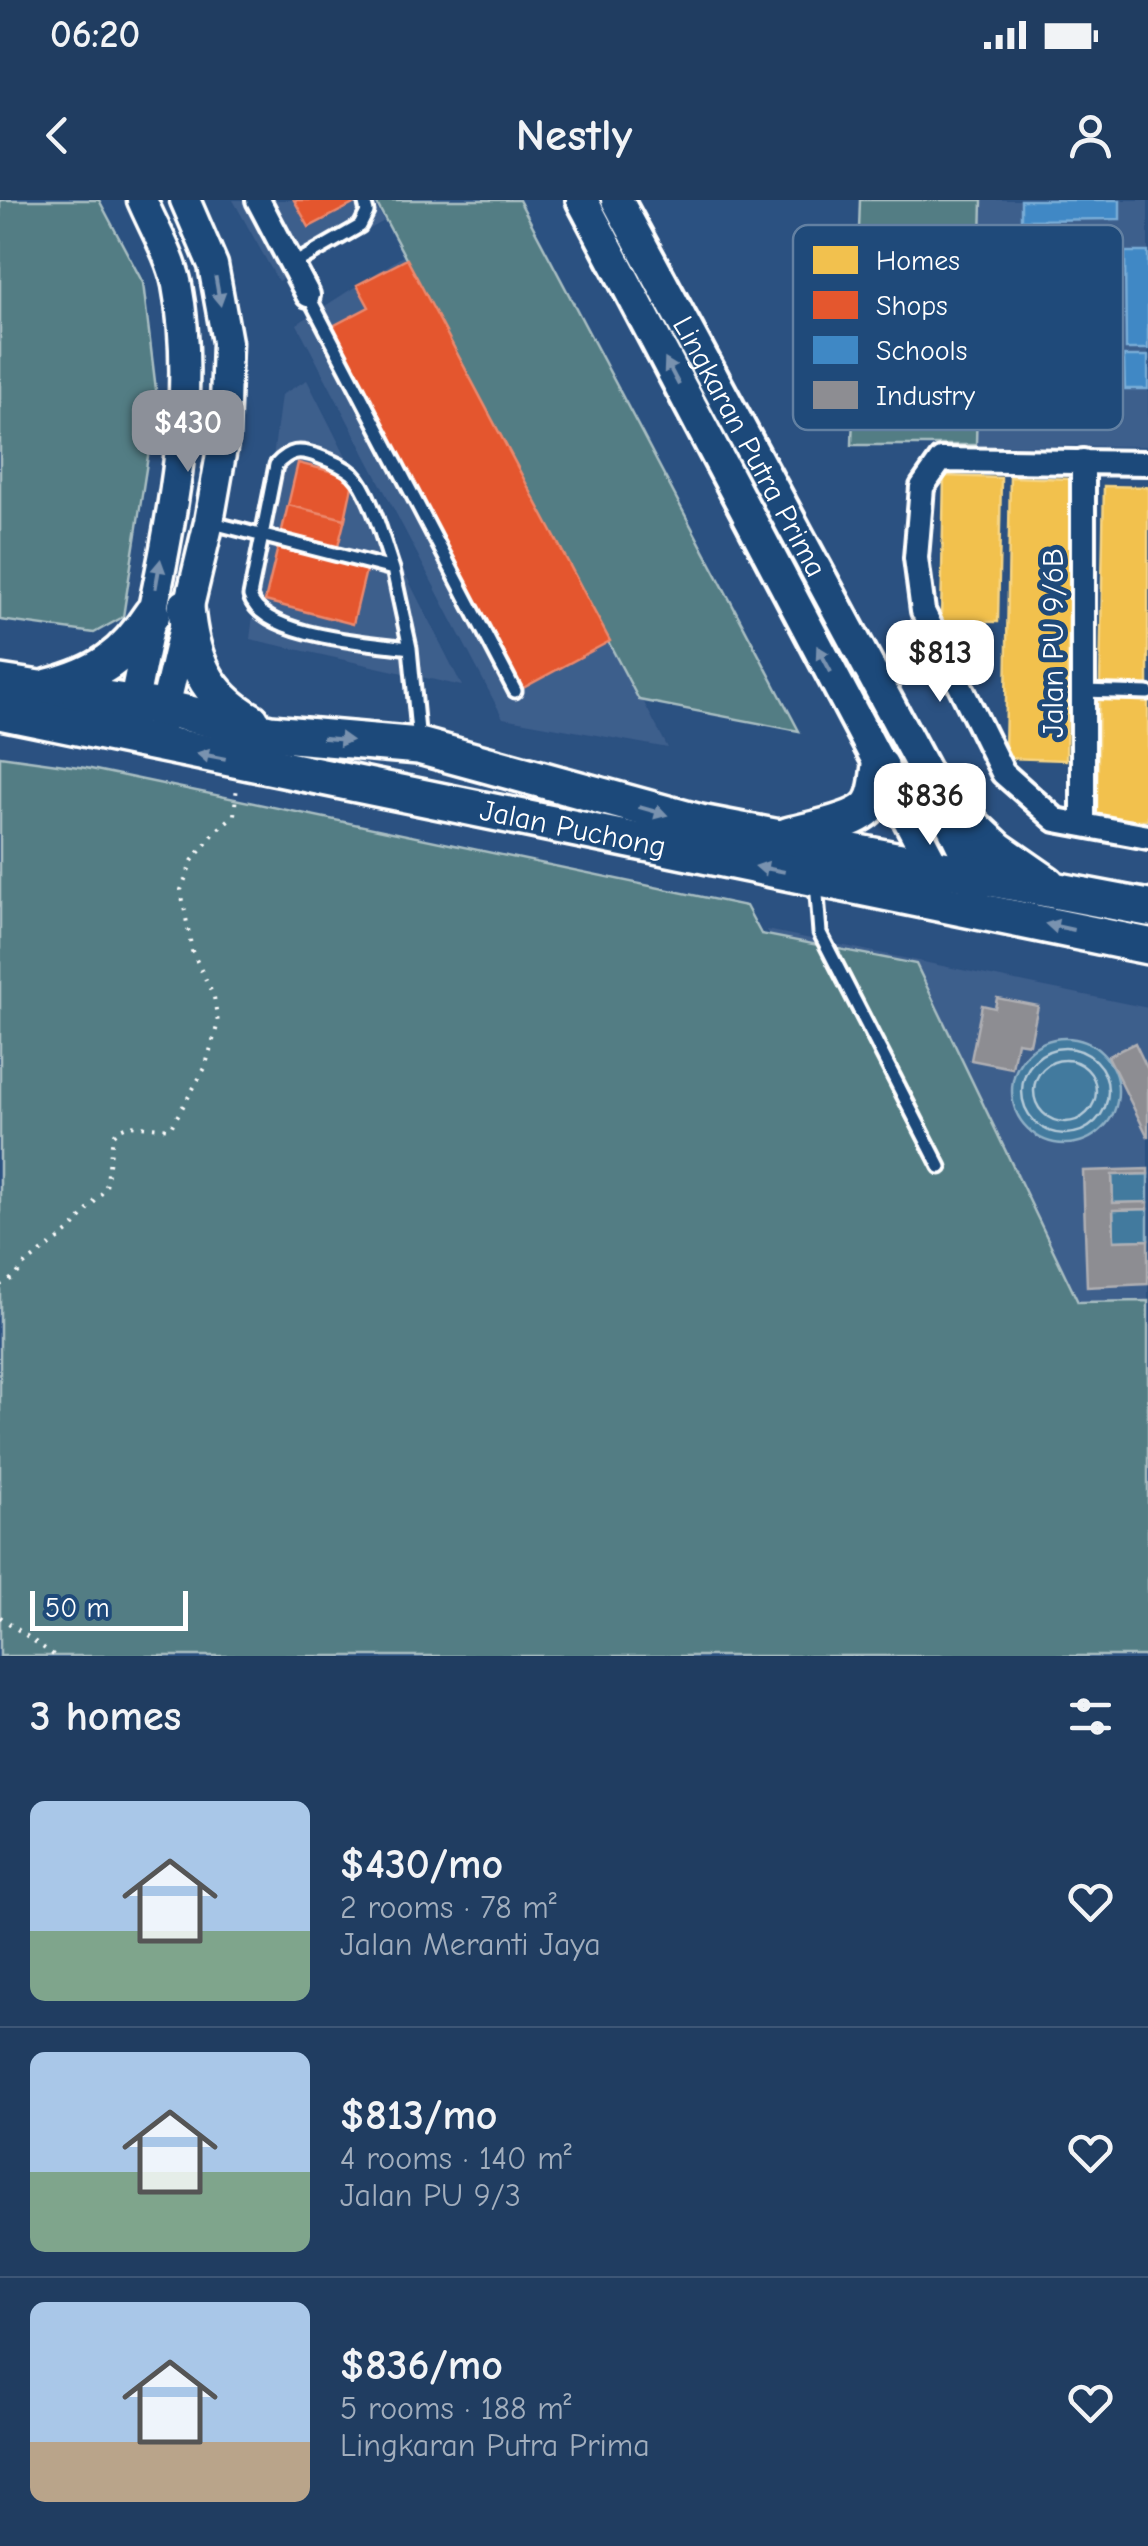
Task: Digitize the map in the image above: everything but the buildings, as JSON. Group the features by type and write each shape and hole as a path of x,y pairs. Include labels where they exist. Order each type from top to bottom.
{"main road":[{"name":"Lingkaran Putra Prima","path":"582,200 880,766 934,886"},
{"name":"Lingkaran Putra Prima","path":"618,200 936,792 974,892"},
{"path":"186,607 197,668 216,695 270,733"},
{"path":"38,690 104,667 132,645 152,614"},
{"name":"Jalan Puchong","path":"0,683 149,705 270,733 420,746 700,824 781,838 934,886"},
{"name":"Jalan Puchong","path":"0,711 816,878 974,892 1148,946"},
{"path":"781,838 856,816 868,808 874,798 880,766"},
{"path":"936,792 998,850 1057,890"},
{"name":"Jalan Puchong","path":"974,892 1057,890 1148,908"}],"street":[{"path":"142,200 176,281 185,361 184,422 152,614 149,705 142,742"},
{"path":"149,705 186,607 209,522 224,436 227,342 212,264 185,200"},
{"path":"258,200 308,295"},
{"path":"1148,463 941,460 922,488 916,558 923,611 1004,773 1056,820 1148,838"},
{"name":"Jalan PU 9/6B","path":"1083,461 1083,825"}],"lane":[{"path":"292,265 360,226 367,212 364,200"},
{"path":"308,295 515,691"},
{"path":"410,648 290,628 253,606 250,596 276,464 286,454 300,450 328,460 354,474 364,490 393,569 410,648 420,746"},
{"path":"209,522 393,569"},
{"path":"1083,691 1148,693"},
{"path":"816,878 820,934 940,1167"}],"path":[{"path":"0,1285 72,1230 106,1188 113,1136 130,1125 170,1129 205,1068 218,1022 214,997 192,951 181,890 192,861 234,816 238,761"},
{"path":"0,1617 55,1656"}],"shaded area":[{"path":"233,200 372,200 384,221 278,281"},
{"path":"860,200 1148,200 1148,446 852,445 852,430 1123,430 1123,225 859,225"},
{"path":"406,254 668,748 503,718 297,324"},
{"path":"307,380 462,686 250,639 281,395"},
{"path":"767,930 1148,1008 1148,1301 1072,1303 956,1291"}],"green space":[{"path":"0,200 99,200 143,283 157,398 123,617 94,633 0,620"},
{"path":"375,200 519,200 799,731 639,700"},
{"path":"860,200 982,200 981,225 859,225"},
{"path":"852,430 976,430 976,445 852,445"},
{"path":"0,756 86,768 746,906 761,934 916,964 1078,1302 1148,1301 1148,1656 0,1656"}],"water":[{"path":"1065,1038 1085,1042 1103,1053 1114,1071 1118,1091 1114,1111 1103,1129 1085,1140 1065,1144 1045,1140 1027,1129 1016,1111 1012,1091 1016,1071 1027,1053 1045,1042"},
{"path":"1148,1174 1148,1202 1113,1203 1112,1175"},
{"path":"1148,1209 1148,1240 1114,1241 1113,1210"}]}
